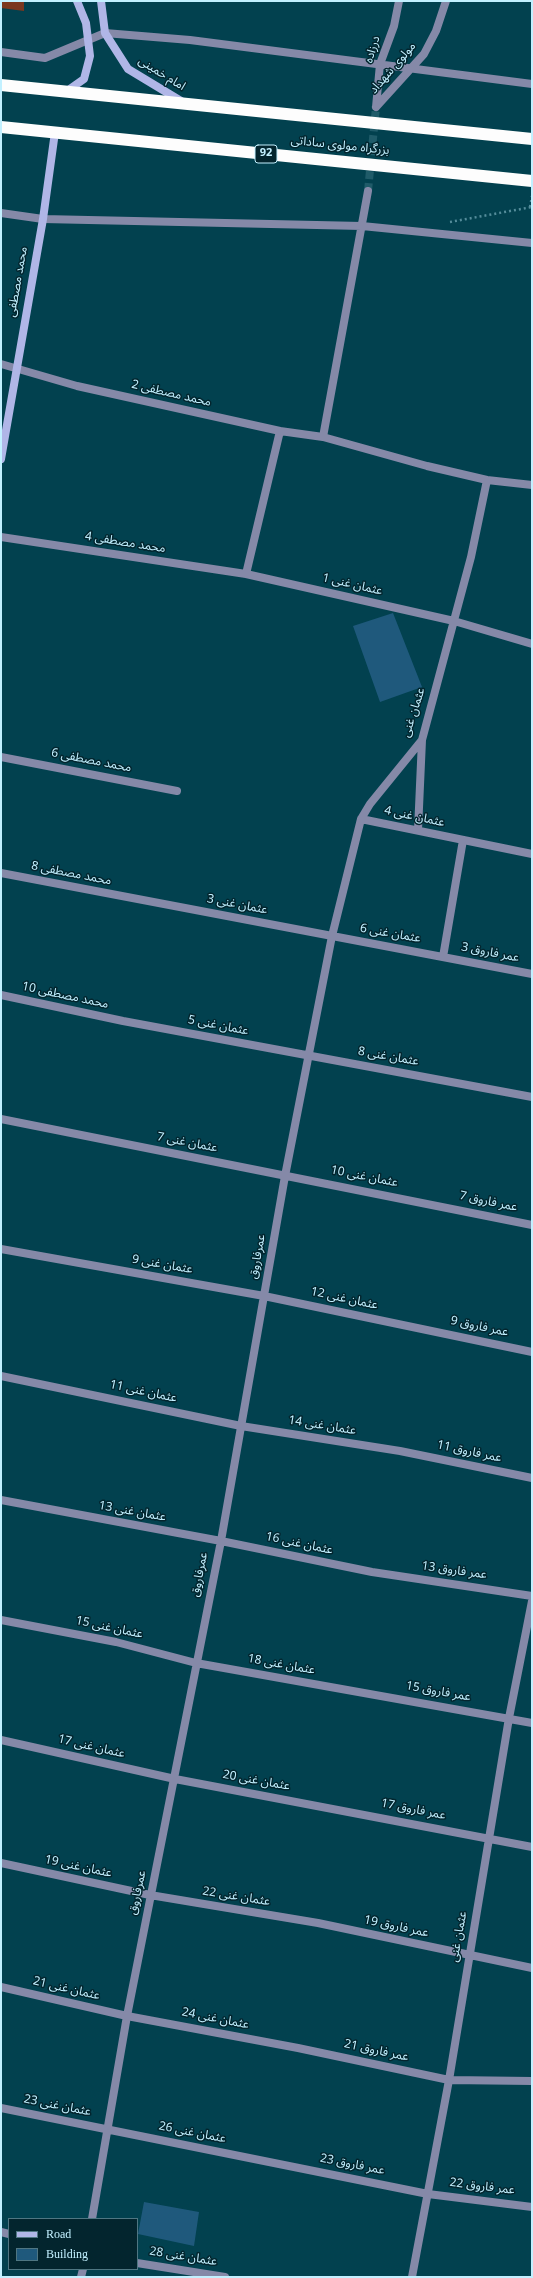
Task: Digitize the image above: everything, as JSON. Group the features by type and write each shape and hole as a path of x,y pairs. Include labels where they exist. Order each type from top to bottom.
{"highway":[{"path":"1,85 532,139"},
{"name":"بزرگراه مولوی ساداتی","path":"1,126 532,181"}],"street":[{"path":"67,91 84,79 90,56 86,24 77,1"},
{"name":"امام خمینی","path":"101,1 105,33 128,69 183,103"},
{"name":"درزاده","path":"376,108 380,64 394,26 399,1"},
{"name":"مولوی شهداد","path":"376,108 412,69 431,43 446,1"},
{"path":"1,52 45,58 105,33 190,40 532,84"},
{"name":"محمد مصطفی","path":"1,460 43,219 55,132"},
{"path":"323,437 368,191"},
{"path":"1,213 43,219 362,226 532,243"},
{"name":"محمد مصطفی 2","path":"1,364 77,386 280,432 323,437 427,466 487,480 532,485"},
{"path":"246,574 280,432"},
{"name":"عثمان غنی","path":"332,936 361,819 370,804 422,740 471,557 487,480"},
{"name":"محمد مصطفی 4","path":"1,537 246,574"},
{"name":"عثمان غنی 1","path":"246,574 454,621 532,644"},
{"path":"418,830 422,740"},
{"name":"محمد مصطفی 6","path":"1,757 177,791"},
{"name":"عثمان غنی 4","path":"361,819 532,854"},
{"path":"443,957 463,840"},
{"name":"محمد مصطفی 8","path":"1,873 137,900"},
{"name":"عثمان غنی 3","path":"137,900 332,936"},
{"name":"عثمان غنی 6","path":"332,936 443,957"},
{"name":"عمرفاروق","path":"92,2218 126,2016 175,1779 196,1663 221,1541 285,1176 332,936"},
{"name":"عمر فاروق 3","path":"443,957 532,974"},
{"name":"محمد مصطفی 10","path":"1,996 123,1021"},
{"name":"عثمان غنی 5","path":"123,1021 308,1056"},
{"name":"عثمان غنی 8","path":"308,1056 532,1097"},
{"name":"عثمان غنی 7","path":"1,1119 285,1176"},
{"name":"عثمان غنی 10","path":"285,1176 439,1205"},
{"name":"عمر فاروق 7","path":"439,1205 532,1225"},
{"name":"عثمان غنی 9","path":"1,1249 264,1296"},
{"name":"عثمان غنی 12","path":"264,1296 420,1327"},
{"name":"عمر فاروق 9","path":"420,1327 532,1352"},
{"name":"عثمان غنی 11","path":"1,1376 241,1426"},
{"name":"عثمان غنی 14","path":"241,1426 400,1451"},
{"name":"عمر فاروق 11","path":"400,1451 532,1478"},
{"name":"عثمان غنی 13","path":"1,1500 40,1509 221,1541"},
{"name":"عثمان غنی 16","path":"221,1541 372,1572"},
{"name":"عمر فاروق 13","path":"372,1572 532,1596"},
{"name":"عثمان غنی","path":"412,2277 449,2080 509,1718 532,1600"},
{"name":"عثمان غنی 15","path":"1,1620 116,1642 196,1663"},
{"name":"عثمان غنی 18","path":"196,1663 363,1692"},
{"name":"عمر فاروق 15","path":"363,1692 532,1723"},
{"name":"عثمان غنی 17","path":"1,1740 175,1779"},
{"name":"عثمان غنی 20","path":"175,1779 332,1808"},
{"name":"عمر فاروق 17","path":"332,1808 532,1847"},
{"name":"عثمان غنی 19","path":"1,1863 150,1896"},
{"name":"عثمان غنی 22","path":"150,1896 318,1923"},
{"name":"عمر فاروق 19","path":"318,1923 469,1956 532,1968"},
{"name":"عثمان غنی 21","path":"1,1987 126,2016"},
{"name":"عثمان غنی 24","path":"126,2016 298,2048"},
{"name":"عمر فاروق 21","path":"298,2048 449,2080 532,2081"},
{"name":"عثمان غنی 23","path":"1,2108 107,2129"},
{"name":"عثمان غنی 26","path":"107,2129 271,2162"},
{"name":"عمر فاروق 23","path":"271,2162 428,2194"},
{"name":"عمر فاروق 22","path":"428,2194 532,2207"},
{"name":"عثمان غنی 28","path":"138,2263 225,2277"}],"path":[{"path":"438,233 438,224 531,207 532,196"}],"shaded area":[{"path":"1,1 24,1 24,11 1,8"}],"building":[{"path":"393,613 422,687 380,702 353,626"},
{"path":"144,2202 199,2212 194,2246 138,2234"}],"tunnel":[{"path":"368,191 376,107"}]}
